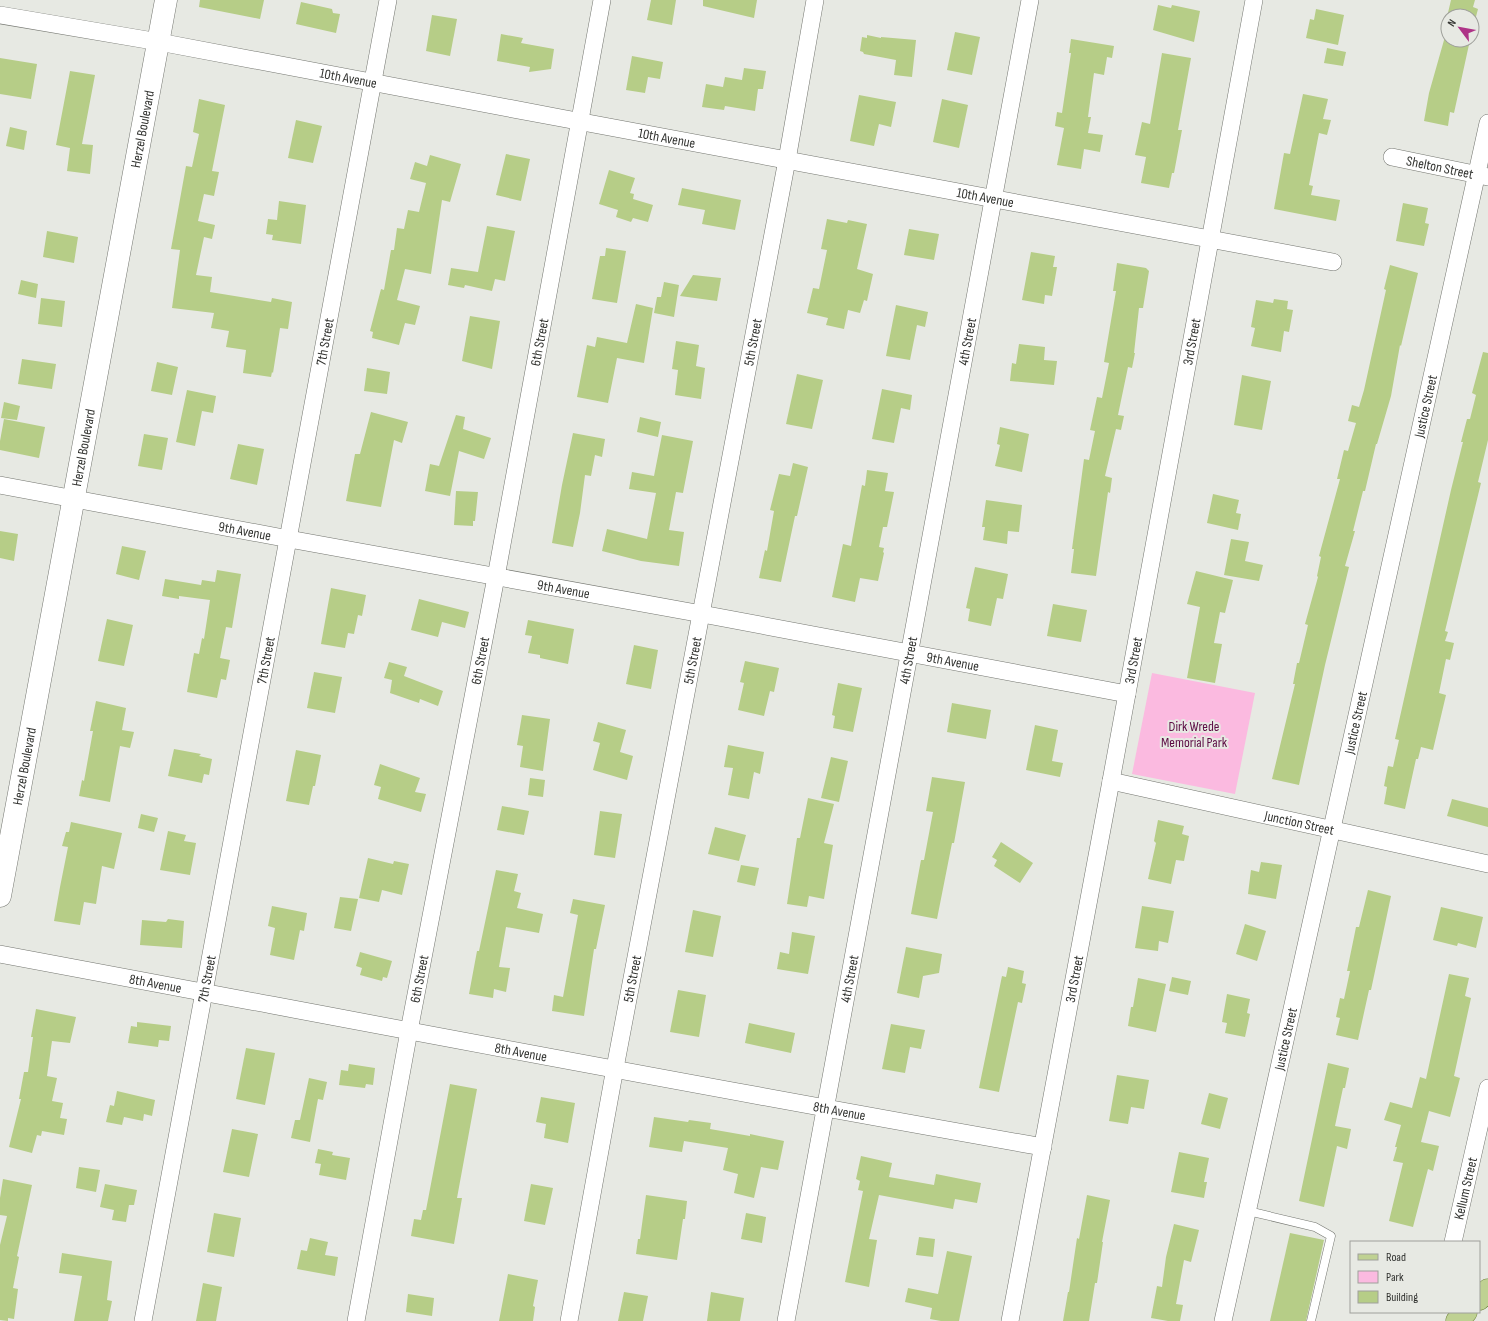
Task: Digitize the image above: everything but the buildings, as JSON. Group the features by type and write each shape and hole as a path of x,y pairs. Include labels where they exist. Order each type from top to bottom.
{"main road":[{"path":"1480,1298 1488,1290"},
{"path":"1457,1321 1465,1313"}],"street":[{"name":"Herzel Boulevard","path":"0,896 166,0"},
{"name":"7th Street","path":"143,1321 388,0"},
{"name":"6th Street","path":"356,1321 409,1031 496,577 602,0"},
{"name":"5th Street","path":"569,1321 614,1068 702,614 787,160 815,0"},
{"name":"4th Street","path":"786,1321 908,653 1030,0"},
{"name":"3rd Street","path":"1010,1321 1111,781 1254,0"},
{"name":"10th Avenue","path":"0,15 159,42 1333,262"},
{"name":"Justice Street","path":"1223,1321 1331,830 1482,176 1488,123"},
{"name":"Shelton Street","path":"1392,157 1482,176"},
{"name":"9th Avenue","path":"0,485 74,500 702,614 1127,694"},
{"name":"Junction Street","path":"1111,781 1488,864"},
{"name":"8th Avenue","path":"0,954 614,1068 825,1109 1043,1147"},
{"name":"Kellum Street","path":"1453,1241 1488,1088"}],"lane":[{"path":"1248,1211 1315,1227 1331,1236 1311,1321"}],"green space":[{"name":"Dirk Wrede Memorial Park","path":"1152,673 1255,693 1235,794 1132,774"}]}
